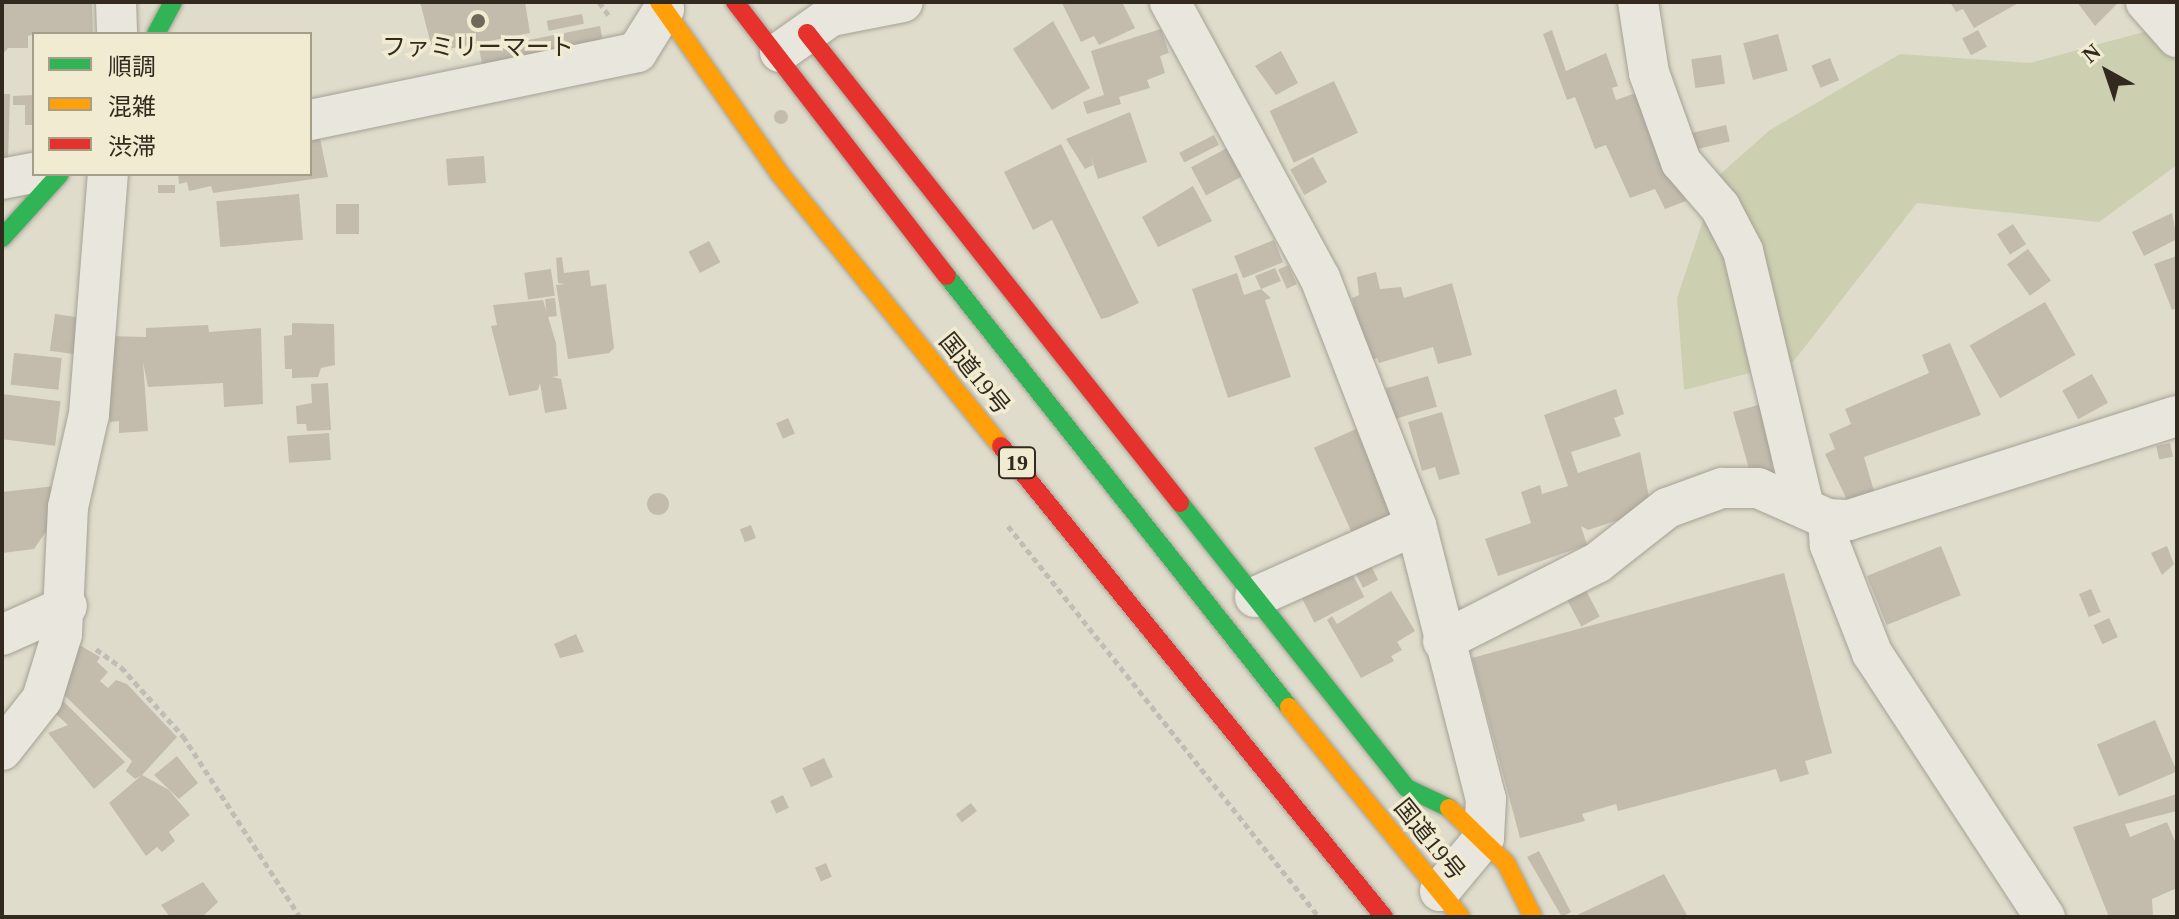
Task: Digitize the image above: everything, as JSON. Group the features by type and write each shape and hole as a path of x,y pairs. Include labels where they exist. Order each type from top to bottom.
{"main road":[{"path":"157,32 173,2"},
{"name":"国道19号","path":"735,2 774,57 1134,517 1450,904"},
{"name":"国道19号","path":"661,6 779,173 1384,917"},
{"path":"807,33 1407,788 1461,814 1506,863 1533,917"},
{"path":"2,238 58,176"}],"street":[{"path":"116,2 117,32"},
{"path":"774,57 831,16 903,2"},
{"path":"1170,2 1320,278 1416,525 1443,641 1486,799 1484,838 1450,904"},
{"path":"1638,2 1649,73 1681,162 1720,207 1743,251 1815,511 1872,653 2045,917"},
{"path":"2146,2 2177,37"},
{"path":"312,120 637,52 661,6"},
{"path":"2,179 32,173"},
{"path":"2,750 42,699 64,620 68,507 89,414 108,176"},
{"path":"1443,641 1597,563 1667,508 1722,488 1758,488 1815,511 1849,520 2177,416"},
{"path":"1255,597 1416,525"},
{"path":"2,635 64,620"}],"path":[{"path":"64,620 75,634 121,667 183,736 300,917"}],"green space":[{"path":"2158,28 2177,63 2177,165 2099,222 1917,203 1793,362 1684,390 1677,298 1718,176 1770,130 1900,54 2030,63"}],"building":[{"path":"2,2 92,4 93,32 32,32 28,36 28,48 8,48 2,55"},
{"name":"ファミリーマート","path":"420,2 525,2 530,33 433,52"},
{"path":"1122,2 1135,28 1099,45 1094,36 1081,42 1062,3"},
{"path":"1950,2 2020,2 1974,28 1963,9 1956,12"},
{"path":"2077,2 2119,2 2095,26"},
{"path":"582,14 584,24 549,31 547,21"},
{"path":"1053,21 1090,88 1052,110 1013,49"},
{"path":"600,26 604,47 483,70 479,49"},
{"path":"1161,29 1169,53 1160,56 1165,73 1147,80 1150,88 1119,97 1121,104 1087,114 1083,102 1104,95 1091,51"},
{"path":"1552,30 1566,71 1606,53 1618,86 1612,88 1616,100 1644,90 1668,156 1658,160 1675,169 1686,201 1665,209 1655,189 1630,198 1606,145 1595,149 1575,97 1567,100 1543,34"},
{"path":"1978,30 1987,47 1971,55 1962,38"},
{"path":"1778,34 1788,71 1753,80 1743,43"},
{"path":"1281,51 1298,83 1276,95 1255,66"},
{"path":"1721,55 1725,84 1695,88 1691,59"},
{"path":"1830,58 1839,80 1820,88 1811,65"},
{"path":"1334,81 1358,133 1294,163 1270,111"},
{"path":"2,94 10,94 8,162 2,162"},
{"path":"32,95 32,125 25,125 25,105 13,105 13,96"},
{"path":"781,110 788,117 781,124 774,117"},
{"path":"1130,112 1147,162 1098,179 1090,154 1093,165 1085,169 1066,139"},
{"path":"1726,125 1730,142 1689,151 1685,134"},
{"path":"319,134 328,177 213,193 211,186 189,191 187,182 179,184 178,176 312,176 312,136"},
{"path":"1214,135 1219,145 1184,163 1179,153"},
{"path":"1061,144 1139,303 1109,317 1101,319 1052,220 1033,230 1004,172"},
{"path":"1229,147 1244,175 1206,195 1191,167"},
{"path":"484,156 486,183 448,186 446,159"},
{"path":"1313,157 1327,182 1304,195 1290,170"},
{"path":"158,185 175,185 175,193 158,193"},
{"path":"1193,186 1212,221 1158,247 1142,217"},
{"path":"299,194 303,240 220,247 216,201"},
{"path":"336,204 359,204 359,234 336,234"},
{"path":"2172,213 2177,239 2144,256 2132,232"},
{"path":"2013,224 2026,244 2010,254 1997,234"},
{"path":"1274,240 1283,262 1243,278 1234,256"},
{"path":"709,241 720,262 700,273 689,252"},
{"path":"2028,249 2051,281 2030,296 2007,264"},
{"path":"2177,256 2177,308 2172,310 2154,264"},
{"path":"562,257 564,273 589,270 591,286 606,284 614,348 609,353 568,359 556,285 565,284 558,283 556,258"},
{"path":"1288,265 1297,284 1287,289 1278,270"},
{"path":"1275,268 1281,281 1261,289 1255,276"},
{"path":"551,269 555,296 528,299 524,273"},
{"path":"1376,272 1380,289 1401,287 1404,298 1452,283 1472,355 1438,364 1433,347 1379,363 1377,358 1367,361 1352,298 1359,295 1357,277"},
{"path":"1237,273 1244,295 1261,289 1271,298 1265,300 1291,377 1228,398 1192,289"},
{"path":"555,298 557,316 547,317 545,299"},
{"path":"543,300 556,343 558,376 552,377 561,379 567,409 545,413 540,383 538,390 509,396 491,326 497,325 493,305"},
{"path":"2045,302 2076,355 2000,398 1970,346"},
{"path":"55,314 83,318 78,355 50,351"},
{"path":"292,323 334,324 335,365 321,368 318,377 292,378 292,369 285,369 284,336 292,335"},
{"path":"208,325 209,332 261,328 263,404 224,407 223,383 148,387 143,362 148,431 119,433 119,421 110,422 109,413 99,409 109,336 146,337 146,328"},
{"path":"1950,343 1981,415 1864,457 1874,491 1848,502 1825,454 1835,449 1829,434 1851,424 1845,409 1929,373 1922,355"},
{"path":"14,353 62,358 58,390 11,385"},
{"path":"2092,374 2108,403 2078,419 2062,390"},
{"path":"1428,376 1437,407 1395,419 1386,388"},
{"path":"328,383 331,430 307,431 306,424 297,424 296,406 312,403 311,384"},
{"path":"1616,389 1624,414 1614,418 1621,436 1571,452 1578,473 1640,452 1650,502 1635,507 1637,514 1588,530 1581,526 1587,545 1498,576 1485,539 1531,523 1521,492 1540,485 1542,494 1568,486 1544,415"},
{"path":"2,394 61,401 55,446 2,439"},
{"path":"1765,403 1773,471 1751,476 1733,412"},
{"path":"1442,412 1460,474 1439,480 1435,467 1422,471 1408,422"},
{"path":"788,418 795,434 783,439 776,423"},
{"path":"1356,429 1395,518 1353,536 1314,448"},
{"path":"329,433 331,460 289,463 287,436"},
{"path":"2170,443 2173,457 2159,460 2156,446"},
{"path":"55,486 60,531 45,533 34,549 3,553 2,492"},
{"path":"658,493 669,504 658,515 647,504"},
{"path":"751,525 756,538 745,542 740,529"},
{"path":"1941,546 1961,595 1887,625 1867,576"},
{"path":"2167,546 2174,564 2162,575 2151,553"},
{"path":"1370,564 1378,580 1363,588 1355,572"},
{"path":"1352,573 1364,597 1314,622 1302,598"},
{"path":"1784,573 1832,753 1805,761 1809,774 1780,782 1776,769 1618,811 1616,804 1582,814 1585,821 1520,838 1472,658"},
{"path":"1582,583 1600,617 1581,626 1563,593"},
{"path":"2091,589 2101,612 2089,617 2079,594"},
{"path":"1391,591 1415,631 1397,642 1402,650 1391,656 1394,661 1361,678 1327,620 1332,616 1337,624"},
{"path":"2109,618 2118,637 2102,644 2094,625"},
{"path":"576,634 584,652 560,658 554,644"},
{"path":"76,643 100,657 97,662 108,672 100,681 108,688 116,680 127,684 177,737 135,779 126,771 132,761 57,688"},
{"path":"58,696 125,762 94,789 48,733 68,725 48,707"},
{"path":"2155,720 2177,772 2119,796 2097,745"},
{"path":"177,756 198,783 179,799 154,775"},
{"path":"824,758 833,777 811,787 802,768"},
{"path":"142,775 169,790 190,815 169,832 175,841 162,852 157,847 146,856 109,803"},
{"path":"2177,794 2177,811 2125,824 2130,837 2167,822 2177,846 2177,888 2152,899 2153,917 2109,917 2073,827"},
{"path":"783,795 789,808 776,814 770,801"},
{"path":"971,803 977,811 962,822 956,814"},
{"path":"1539,851 1571,912 1562,917 1527,857"},
{"path":"826,863 832,877 821,881 815,868"},
{"path":"1664,874 1688,917 1573,917"},
{"path":"203,882 218,902 202,917 170,917 161,905"}],"traffic: fast":[{"path":"157,32 173,2"},
{"path":"2,238 58,176"},
{"path":"947,276 1289,707"},
{"path":"1180,503 1407,788 1449,808"}],"traffic: slow":[{"path":"659,2 779,173 1001,446"},
{"path":"1289,707 1461,917"},
{"path":"1449,808 1506,863 1533,917"}],"traffic: jam":[{"path":"735,2 947,276"},
{"path":"807,33 1180,503"},
{"path":"1001,446 1384,917"}],"place":[{"name":"ファミリーマート","path":"478,21"}]}
